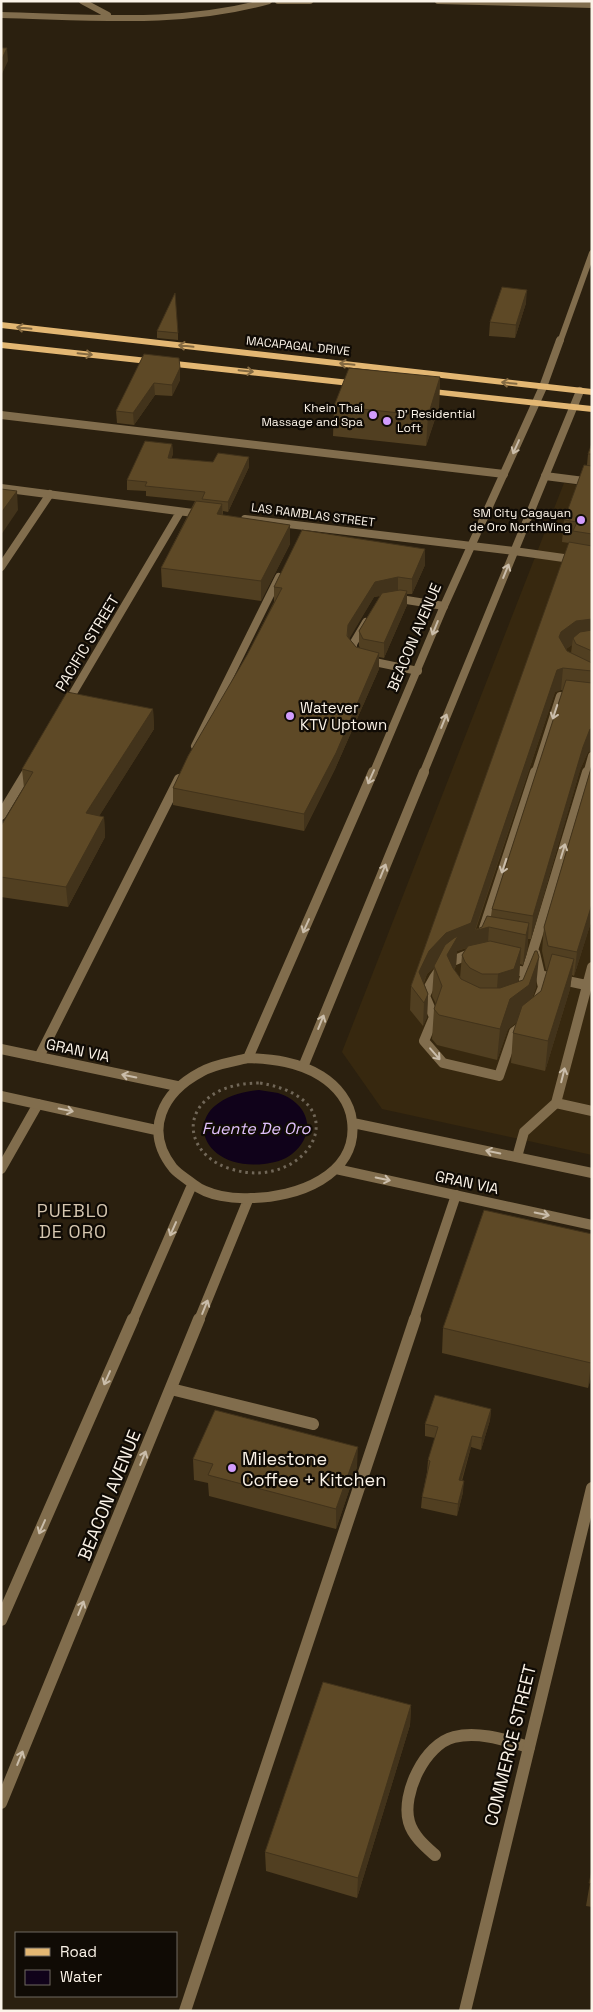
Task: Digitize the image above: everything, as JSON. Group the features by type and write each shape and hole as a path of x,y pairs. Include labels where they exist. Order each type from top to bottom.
{"main road":[{"name":"MACAPAGAL DRIVE","path":"1,325 592,392"},
{"path":"1,345 367,384"},
{"path":"417,390 592,409"}],"street":[{"path":"82,1 111,17"},
{"path":"1,15 111,17 205,14 250,8 268,1"},
{"path":"278,1 310,1"},
{"path":"438,1 592,4"},
{"name":"BEACON AVENUE","path":"248,1058 418,672 444,606 473,546 536,403 592,253"},
{"path":"303,1067 580,391"},
{"path":"1,415 504,474"},
{"path":"545,476 592,482"},
{"path":"1,488 209,515"},
{"path":"1,567 50,494"},
{"name":"PACIFIC STREET","path":"61,714 180,512"},
{"name":"LAS RAMBLAS STREET","path":"238,518 303,530 473,546 592,562"},
{"path":"190,756 283,569"},
{"path":"384,600 399,598 444,606"},
{"path":"373,611 354,644 353,651 360,660 418,672"},
{"path":"529,947 543,987 533,1015 514,1032 499,1076 443,1063 424,1041 434,1017 425,996 435,970 445,962 475,952 560,696 592,700"},
{"path":"1,815 36,756"},
{"path":"522,987 529,947 592,756"},
{"path":"39,1057 181,773"},
{"path":"496,966 586,985"},
{"path":"517,1157 524,1132 556,1104 592,966"},
{"name":"GRAN VIA","path":"1,1049 177,1086"},
{"path":"248,1058 285,1062 303,1067 322,1076 338,1090 349,1106 353,1123 353,1139 347,1155 336,1169 319,1182 298,1192 274,1198 248,1200 210,1192 192,1185 166,1160 158,1145 156,1130 158,1114 166,1099 177,1086 192,1075 209,1067 248,1058"},
{"path":"1,1096 156,1130"},
{"path":"1,1169 38,1104"},
{"path":"556,1104 592,1111"},
{"path":"353,1123 592,1173"},
{"name":"GRAN VIA","path":"336,1169 592,1225"},
{"path":"1,1620 192,1185"},
{"path":"184,2011 456,1195"},
{"name":"BEACON AVENUE","path":"1,1803 248,1200"},
{"path":"171,1389 313,1424"},
{"name":"COMMERCE STREET","path":"465,2011 529,1747 587,1527 592,1488"},
{"path":"435,1855 425,1846 409,1823 407,1812 424,1758 439,1742 468,1735 480,1735 529,1747"}],"path":[{"path":"260,1083 277,1086 293,1092 305,1100 314,1111 318,1123 317,1136 311,1148 300,1159 270,1171 236,1170 220,1165 207,1157 198,1147 193,1134 193,1121 199,1108 210,1097 224,1089 242,1084 260,1083"}],"shaded area":[{"path":"564,483 592,487 592,1155 382,1109 342,1052"}],"water":[{"name":"Fuente De Oro","path":"259,1090 278,1093 297,1104 303,1111 306,1119 305,1137 292,1154 275,1162 264,1164 241,1163 223,1157 210,1146 204,1133 205,1119 214,1106 232,1096"}],"building":[{"path":"1,48 7,48 1,61"},
{"path":"502,287 527,290 516,325 490,322"},
{"path":"175,293 178,333 157,331"},
{"path":"144,354 179,358 180,368 172,385 154,383 133,413 116,411"},
{"path":"349,368 440,377 428,416 334,406"},
{"path":"145,441 172,444 168,458 213,462 218,453 249,457 228,502 202,499 205,492 145,486 147,482 127,480"},
{"path":"592,443 592,454 588,454"},
{"path":"584,465 592,466 592,534 573,531 577,522 564,520"},
{"path":"1,489 17,491 1,513"},
{"path":"196,501 222,504 217,514 290,525 261,581 161,568"},
{"path":"302,530 425,549 412,579 398,577 375,582 348,625 347,636 356,647 379,653 336,753 304,814 173,788 188,756 247,655 282,588 274,587"},
{"path":"569,542 592,546 592,619 576,621 561,632 559,637 567,651 592,663 592,671 563,668 557,670 471,923 446,933 429,951 419,972 428,994 424,1003 411,986"},
{"path":"400,590 407,591 384,643 363,639 359,631 382,593"},
{"path":"592,630 592,651 576,644 573,638 580,632"},
{"path":"566,680 592,683 592,729 590,729 583,747 533,916 492,909"},
{"path":"67,692 153,709 86,813 104,817 66,887 1,877 1,826 33,772 22,769"},
{"path":"592,765 592,904 577,952 548,946 544,927"},
{"path":"487,916 529,923 526,935 489,927 470,932 482,927"},
{"path":"458,936 447,955 461,979 480,988 500,988 523,980 535,951 537,951 539,957 529,985 510,999 500,1029 439,1015 434,1009 442,986 434,966 445,945"},
{"path":"490,941 521,948 514,969 498,974 482,974 470,968 462,955 468,946"},
{"path":"552,954 574,959 548,1041 513,1033 522,1006 541,991"},
{"path":"484,1210 592,1234 591,1363 443,1328"},
{"path":"435,1395 491,1409 482,1438 472,1436 459,1480 464,1481 458,1504 422,1497 430,1461 428,1460 438,1427 425,1424"},
{"path":"215,1410 358,1447 336,1509 208,1475 213,1464 193,1459"},
{"path":"323,1682 411,1705 358,1878 265,1852"},
{"path":"592,1871 592,1884 589,1883"}],"place":[{"name":"Khein Thai Massage and Spa","path":"373,415"},
{"name":"D' Residential Loft","path":"387,421"},
{"name":"SM City Cagayan de Oro NorthWing","path":"581,520"},
{"name":"Watever KTV Uptown","path":"290,716"},
{"name":"Milestone Coffee + Kitchen","path":"232,1468"}],"district":[{"name":"PUEBLO DE ORO","path":"73,1220"}]}
